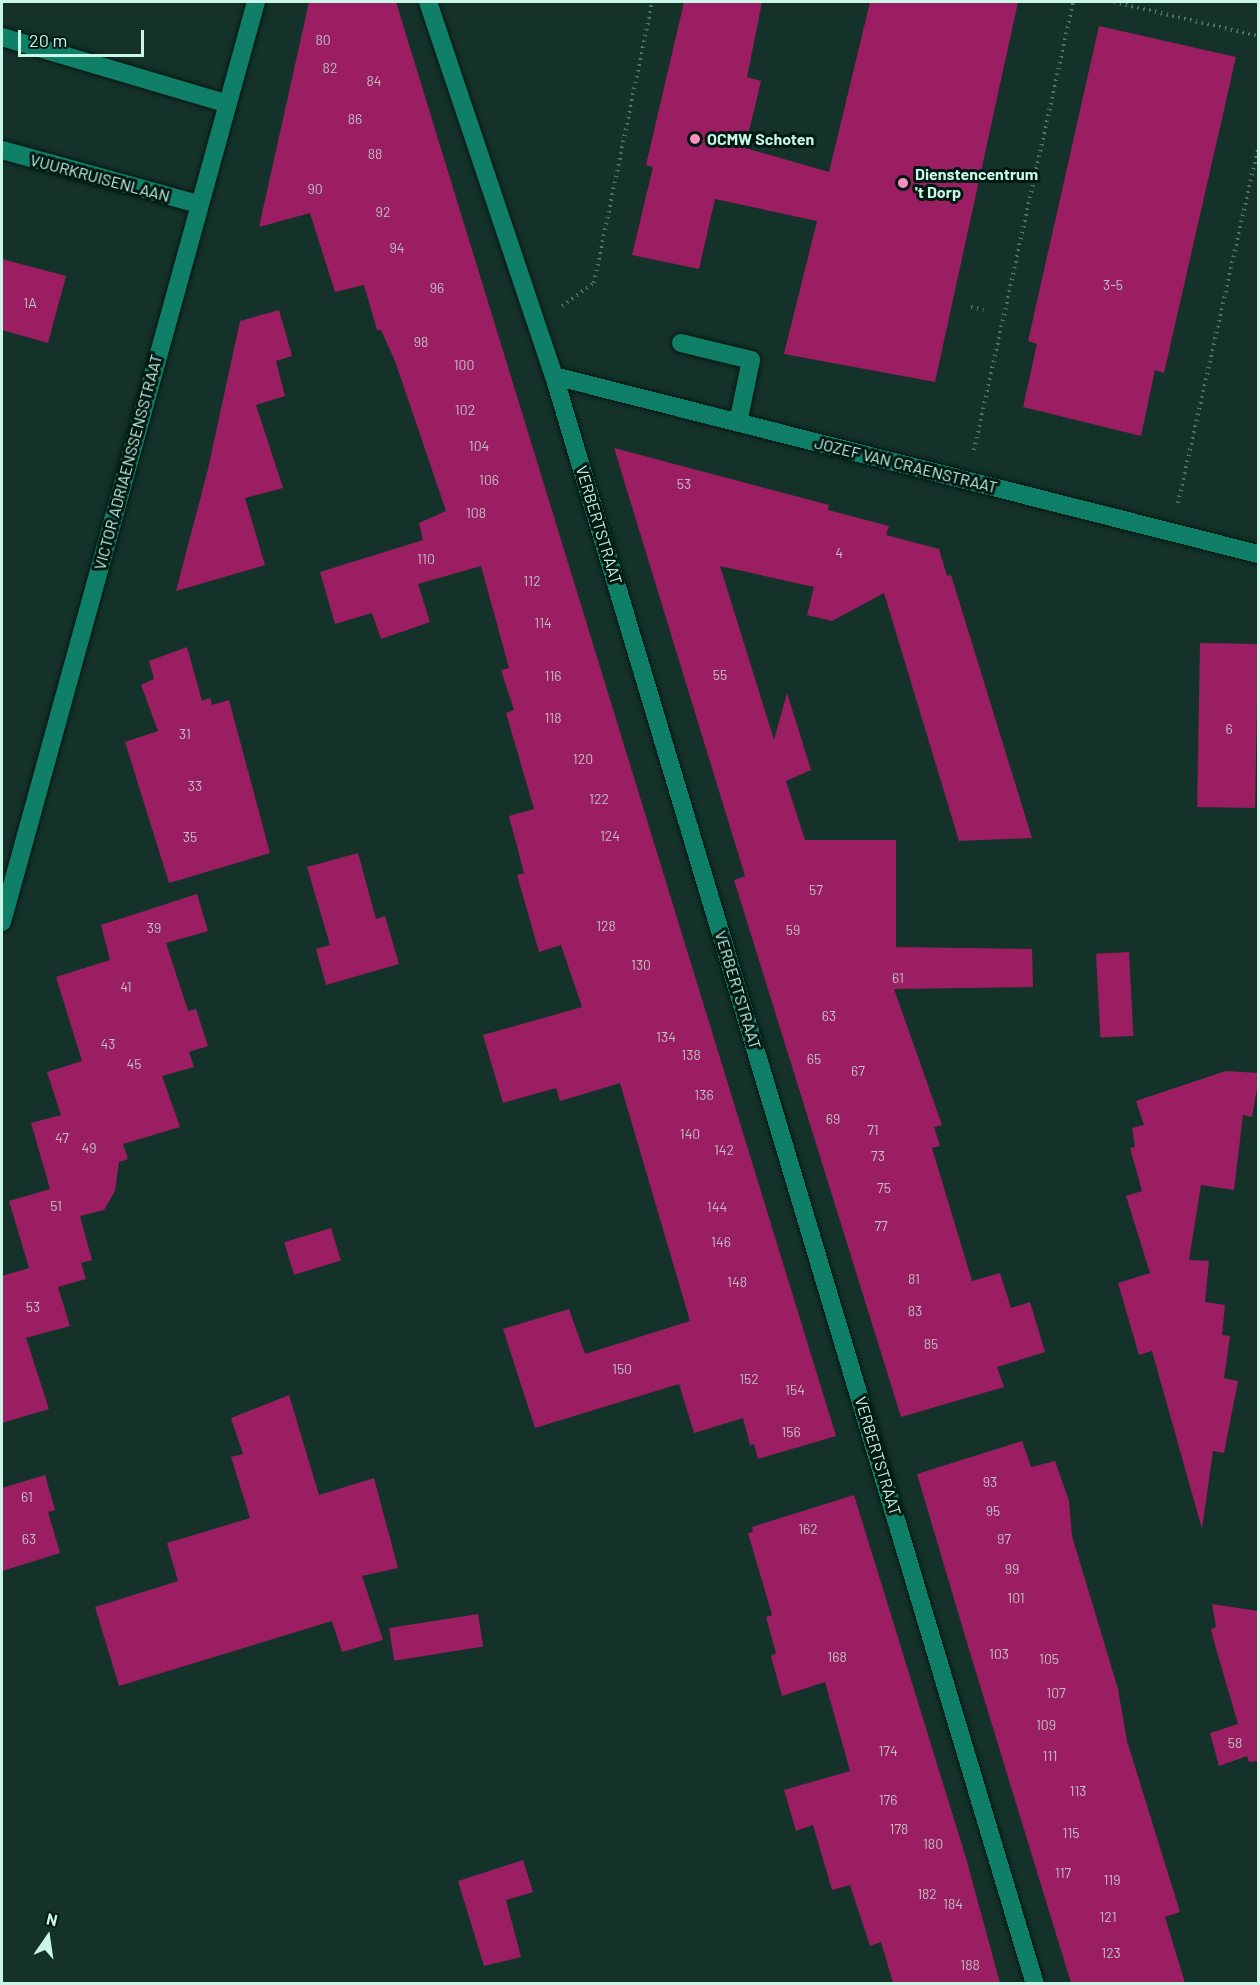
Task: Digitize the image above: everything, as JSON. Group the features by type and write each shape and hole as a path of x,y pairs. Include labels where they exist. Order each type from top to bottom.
{"street":[{"name":"VICTOR ADRIAENSSENSSTRAAT","path":"2,922 225,103 256,2"},
{"name":"VERBERTSTRAAT","path":"428,2 554,376 1035,1983"},
{"path":"2,37 225,103"},
{"name":"VUURKRUISENLAAN","path":"2,150 198,204"},
{"path":"681,343 751,360 738,423"},
{"name":"JOZEF VAN CRAENSTRAAT","path":"554,376 1258,554"}],"path":[{"path":"536,323 594,283 652,2"},
{"path":"967,480 1073,2"},
{"path":"1114,2 1258,36"},
{"path":"1171,531 1258,149"},
{"path":"971,307 984,310"}],"building":[{"path":"309,2 396,2 836,1436 758,1459 754,1444 750,1445 743,1418 694,1433 679,1384 535,1428 503,1329 569,1309 585,1354 690,1321 620,1083 560,1101 556,1088 503,1103 483,1035 582,1007 561,945 539,952 517,875 524,873 509,816 534,809 506,713 514,710 501,670 509,668 481,566 418,584 430,622 381,639 372,613 335,624 320,572 423,540 419,523 446,511 395,361 381,330 377,330 364,285 335,292 310,213 259,227"},
{"name":"Dienstencentrum 't Dorp","path":"684,2 762,2 747,77 761,81 745,148 829,172 870,2 1018,2 935,382 784,354 817,221 715,199 699,269 632,255 653,167 646,165"},
{"path":"1099,26 1236,57 1164,373 1155,370 1141,436 1023,407 1037,344 1028,341"},
{"path":"2,259 66,276 48,343 2,330"},
{"path":"279,310 292,356 276,361 285,396 256,405 283,488 245,498 265,565 176,591 208,469 240,321"},
{"path":"614,448 829,505 828,510 889,526 886,535 939,549 947,576 951,575 1032,838 959,841 884,593 832,621 807,615 814,587 720,566 774,740 787,693 811,770 786,781 805,840 896,840 896,947 1032,949 1033,987 894,989 942,1125 934,1127 940,1146 932,1148 972,1281 1000,1273 1011,1308 1030,1302 1045,1352 997,1367 1004,1387 901,1417 734,880 745,876"},
{"path":"1200,643 1258,644 1255,808 1197,807"},
{"path":"187,647 202,701 210,698 212,705 229,700 270,853 169,883 125,742 158,731 141,685 154,679 149,661"},
{"path":"358,853 376,919 385,916 399,964 326,985 316,949 330,945 307,867"},
{"path":"197,894 208,931 166,943 188,1011 196,1009 208,1046 189,1052 194,1067 162,1076 180,1127 123,1144 128,1159 119,1162 115,1191 104,1210 80,1216 92,1260 81,1263 86,1279 58,1287 70,1326 26,1338 49,1409 2,1423 2,1276 29,1268 9,1201 50,1189 31,1123 61,1115 47,1072 82,1061 56,977 110,960 101,925"},
{"path":"1129,952 1133,1036 1100,1038 1096,954"},
{"path":"1226,1071 1258,1073 1258,1083 1252,1117 1243,1115 1234,1190 1201,1185 1189,1260 1209,1261 1205,1302 1225,1305 1222,1335 1230,1336 1224,1378 1238,1381 1224,1453 1213,1451 1202,1529 1152,1351 1139,1355 1118,1283 1150,1273 1126,1196 1142,1191 1130,1148 1135,1147 1132,1128 1144,1125 1136,1101"},
{"path":"331,1228 341,1261 294,1275 284,1242"},
{"path":"289,1395 319,1495 374,1478 398,1568 362,1576 383,1640 342,1652 332,1621 119,1686 95,1607 178,1581 167,1543 250,1518 231,1457 243,1454 231,1418"},
{"path":"1022,1441 1031,1467 1055,1461 1069,1501 1072,1536 1118,1689 1127,1741 1180,1912 1165,1917 1185,1983 1071,1983 971,1656 917,1474"},
{"path":"45,1475 55,1510 48,1512 60,1553 2,1571 2,1488"},
{"path":"854,1495 966,1858 1000,1983 893,1983 881,1942 870,1946 850,1885 832,1890 813,1825 796,1831 784,1790 850,1771 825,1682 782,1696 771,1656 776,1653 766,1617 772,1615 748,1533 753,1532 752,1527"},
{"path":"1212,1604 1258,1611 1258,1761 1249,1762 1247,1756 1219,1766 1210,1733 1238,1724 1211,1629 1216,1627"},
{"path":"478,1614 483,1647 394,1661 389,1628"},
{"path":"523,1860 533,1892 506,1900 521,1957 484,1966 458,1881"}],"place":[{"name":"OCMW Schoten","path":"695,139"},
{"name":"Dienstencentrum 't Dorp","path":"903,183"}]}
